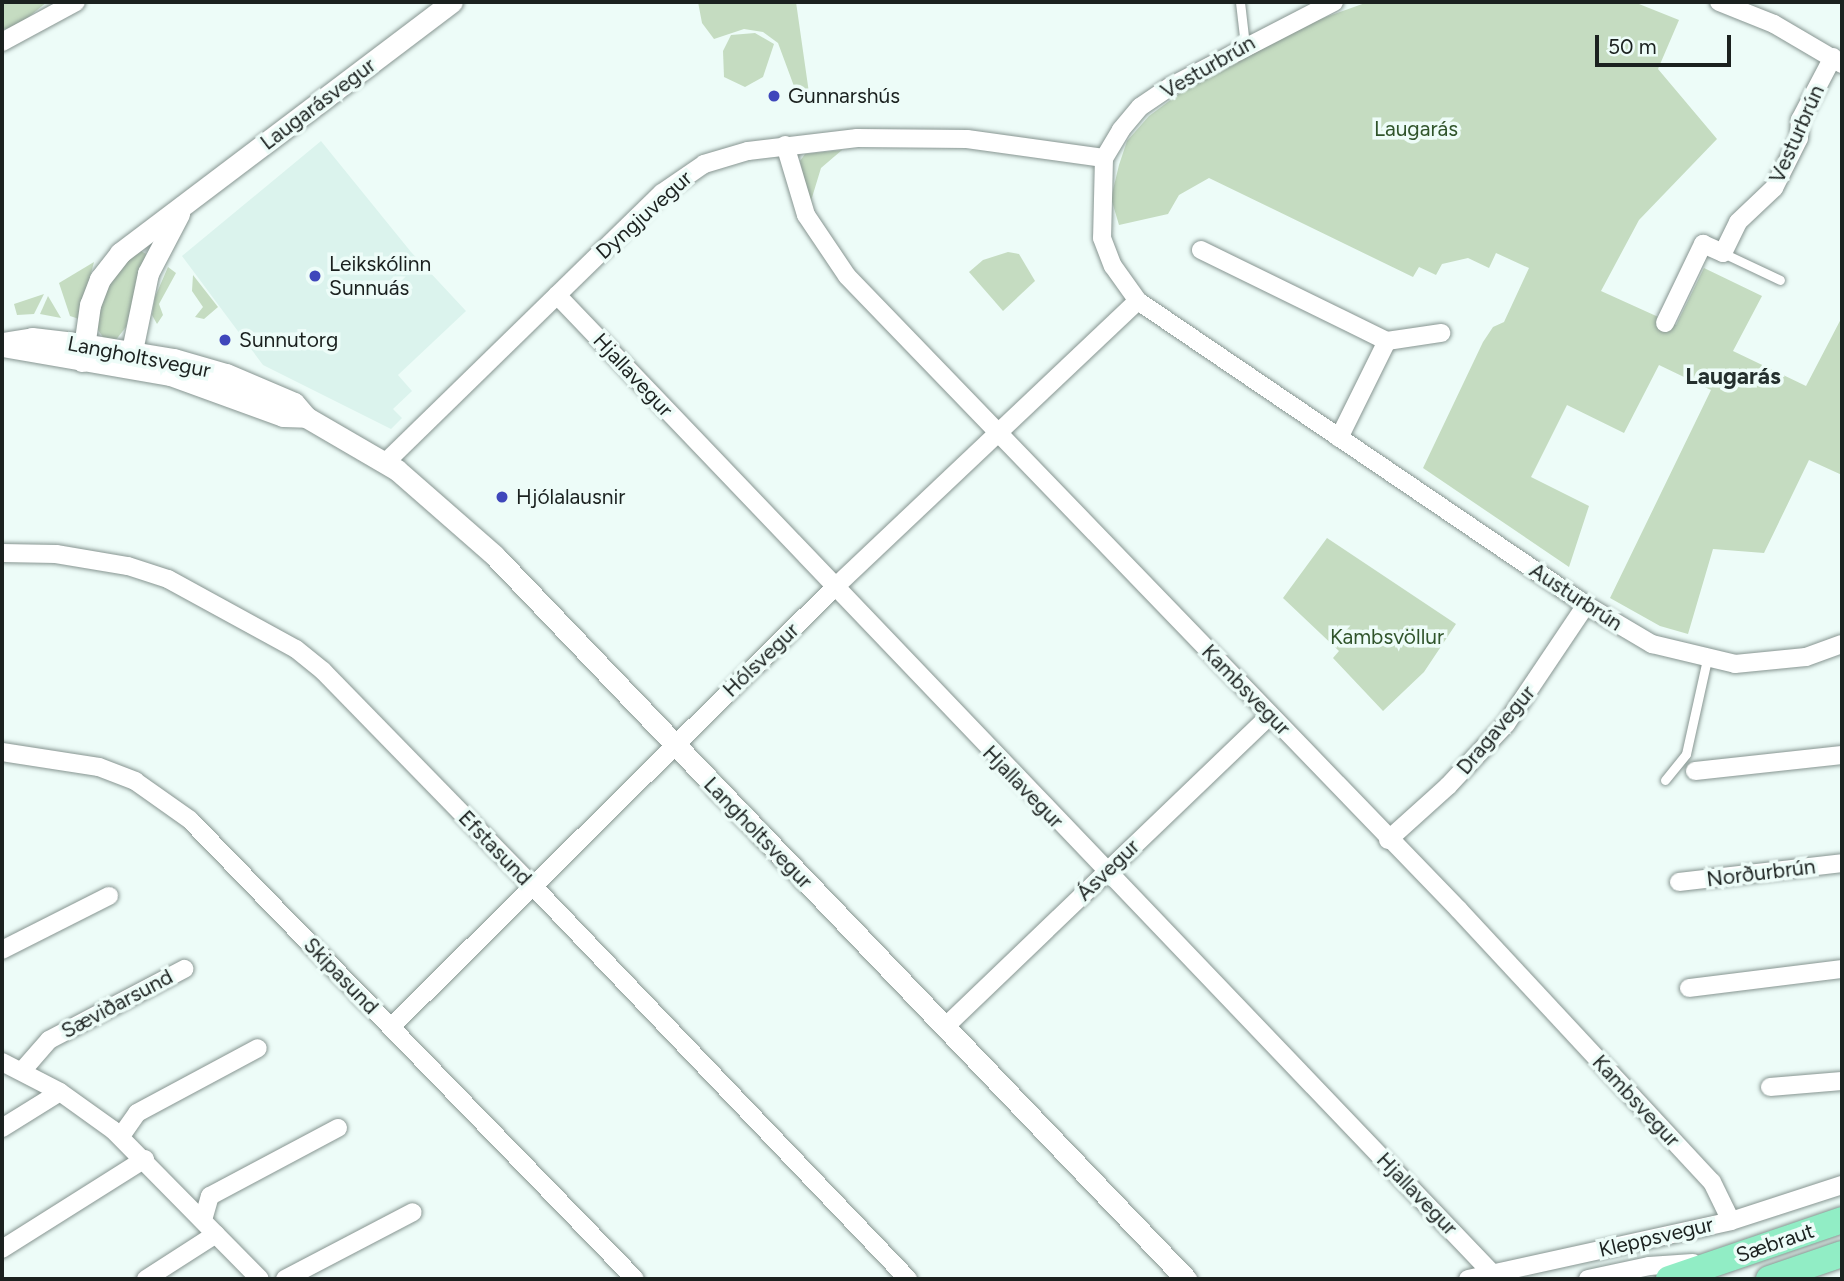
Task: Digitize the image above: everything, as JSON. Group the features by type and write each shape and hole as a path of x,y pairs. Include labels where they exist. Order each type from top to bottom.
{"main road":[{"name":"Sæbraut","path":"1669,1279 1842,1220"},
{"name":"Sæbraut","path":"1769,1279 1842,1254"}],"street":[{"path":"2,41 76,2"},
{"name":"Laugarásvegur","path":"83,352 90,305 107,268 120,253 452,2"},
{"name":"Vesturbrún","path":"1104,158 1140,107 1245,45 1334,2"},
{"name":"Vesturbrún","path":"1719,2 1774,24 1837,61 1800,120 1799,138 1774,188 1738,222 1723,253"},
{"name":"Dyngjuvegur","path":"386,461 682,176 748,150 857,138 967,139 1104,158"},
{"name":"Kambsvegur","path":"785,145 796,189 821,243 1712,1182 1731,1220"},
{"name":"Austurbrún","path":"1104,158 1102,238 1113,266 1138,301 1586,606 1652,644 1707,659 1769,662 1806,657 1842,644"},
{"name":"Laugarásvegur","path":"130,360 148,273 184,206"},
{"path":"1665,323 1703,244 1723,253"},
{"path":"1201,250 1387,341 1441,333"},
{"name":"Hjallavegur","path":"557,295 1105,873 1493,1274"},
{"name":"Hólsvegur","path":"391,1027 834,588 1138,301"},
{"name":"Langholtsvegur","path":"2,345 32,338 83,352 172,367 223,382 273,403 290,418 306,417 386,461 494,555 1186,1279"},
{"path":"1339,438 1387,341"},
{"name":"Efstasund","path":"2,553 56,554 128,566 168,579 251,621 323,671 532,885 908,1279"},
{"name":"Dragavegur","path":"1388,840 1448,786 1506,724 1586,606"},
{"name":"Ásvegur","path":"946,1026 1270,715"},
{"name":"Skipasund","path":"2,752 99,767 162,797 190,820 635,1279"},
{"path":"1695,771 1842,755"},
{"name":"Norðurbrún","path":"1679,882 1842,863"},
{"path":"2,950 109,896"},
{"name":"Sæviðarsund","path":"22,1071 49,1040 184,969"},
{"path":"1689,988 1842,969"},
{"path":"121,1136 137,1113 258,1048"},
{"path":"2,1062 60,1092 121,1136 260,1279"},
{"path":"1770,1087 1842,1081"},
{"path":"2,1128 60,1092"},
{"path":"203,1220 210,1196 338,1128"},
{"path":"2,1249 145,1159"},
{"name":"Kleppsvegur","path":"1468,1279 1731,1220 1842,1185"},
{"path":"285,1279 413,1212"},
{"path":"146,1279 216,1234"},
{"name":"Kleppsvegur","path":"1588,1279 1649,1266 1724,1260"}],"lane":[{"path":"1240,2 1245,45"},
{"path":"1723,253 1780,280"},
{"path":"1665,780 1686,754 1707,659"}],"shaded area":[{"name":"Leikskólinn Sunnuás","path":"321,141 411,252 466,311 398,375 412,391 393,409 402,418 391,429 263,365 182,256"}],"green space":[{"path":"2,2 47,2 15,28 2,29"},
{"path":"698,2 796,2 809,93 798,97 778,43 763,32 744,29 714,39 702,23"},
{"path":"1368,2 1634,2 1679,20 1658,69 1717,139 1639,220 1601,291 1676,325 1704,268 1762,296 1733,351 1806,386 1842,317 1842,475 1809,460 1764,553 1713,549 1688,634 1660,626 1610,598 1711,390 1659,365 1624,433 1567,405 1531,477 1589,506 1569,567 1423,468 1483,342 1493,327 1504,322 1529,268 1496,253 1489,268 1468,258 1442,264 1436,275 1419,267 1413,277 1209,178 1179,195 1168,214 1119,225 1111,198 1119,165 1127,141 1149,116 1192,84 1309,23"},
{"path":"755,33 774,44 763,77 745,87 724,77 723,51 731,35"},
{"path":"842,150 821,168 810,204 800,161 805,154"},
{"path":"141,251 146,254 126,327 115,341 105,340 96,327 106,285 131,254"},
{"path":"1008,252 1019,254 1035,281 1003,311 969,272 983,260"},
{"path":"94,262 79,319 70,316 59,283"},
{"path":"168,267 176,273 159,304 163,315 157,324 152,315 155,297"},
{"path":"193,275 218,307 204,319 195,317 203,307 192,291"},
{"path":"44,294 34,314 17,315 14,304"},
{"path":"48,296 61,318 40,314"},
{"name":"Kambsvöllur","path":"1327,538 1456,624 1424,672 1383,711 1333,658 1339,651 1283,598"}],"place":[{"name":"Gunnarshús","path":"774,96"},
{"name":"Leikskólinn Sunnuás","path":"315,276"},
{"name":"Sunnutorg","path":"225,340"},
{"name":"Hjólalausnir","path":"502,497"}],"district":[{"name":"Laugarás","path":"1733,376"}]}
